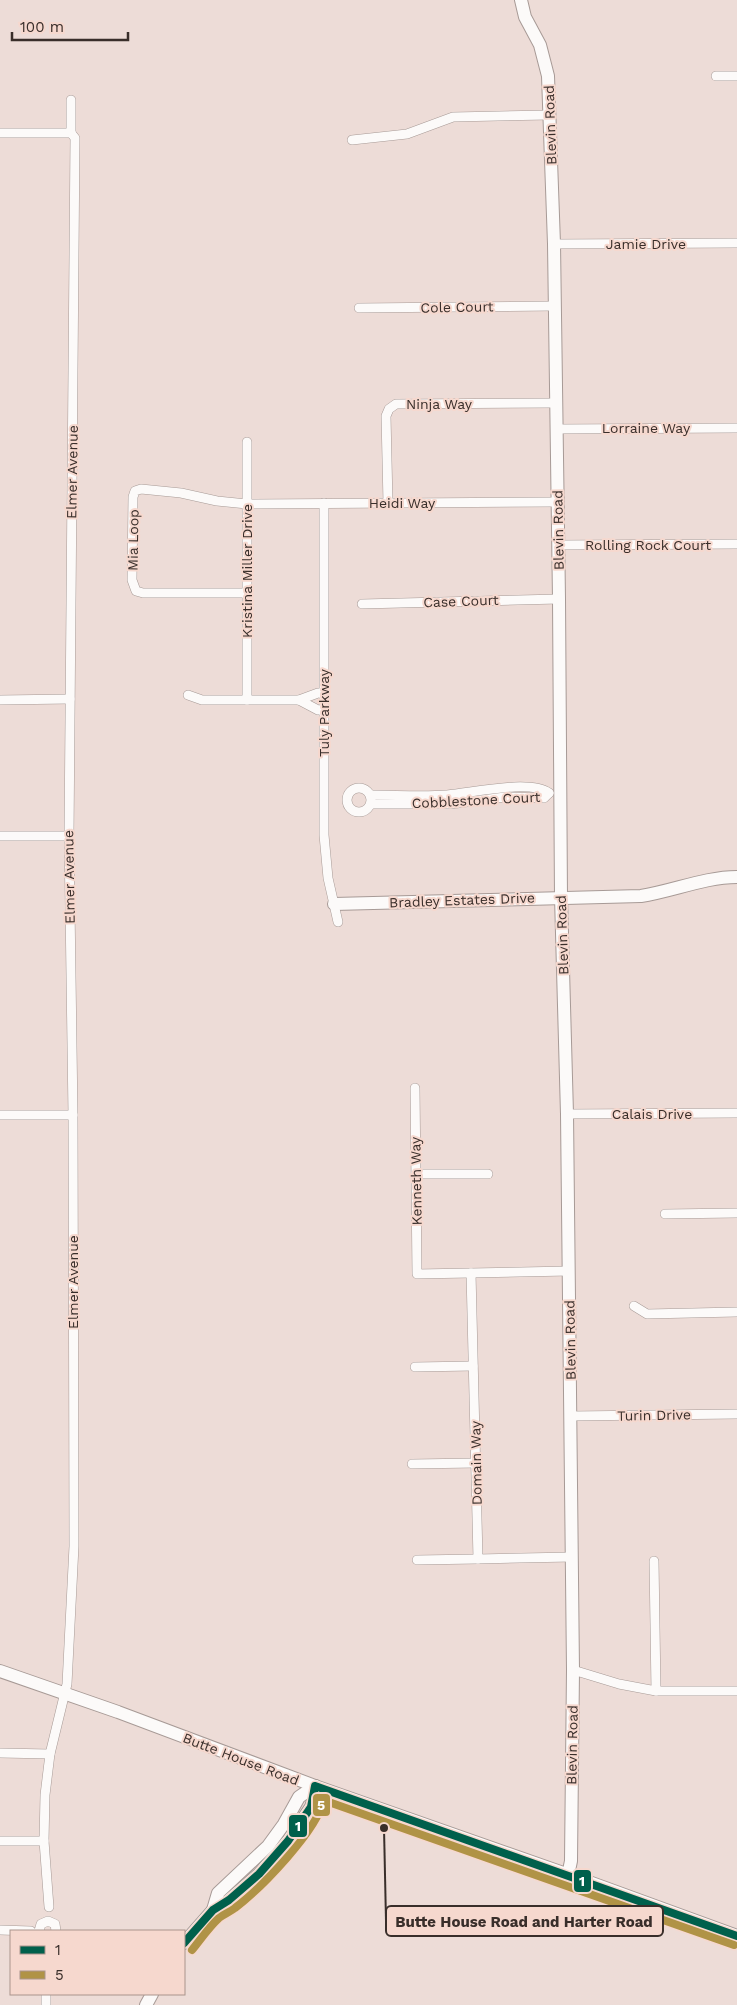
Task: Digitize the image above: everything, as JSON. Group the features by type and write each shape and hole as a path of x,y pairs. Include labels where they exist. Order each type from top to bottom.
{"street":[{"name":"Blevin Road","path":"522,0 525,17 540,45 548,76 554,244 559,599 555,793 561,898 568,1114 571,1416 573,1670 571,1862 568,1875"},
{"path":"716,76 737,76"},
{"name":"Elmer Avenue","path":"56,1930 56,1926 44,1925 48,1907 44,1841 45,1795 50,1754 67,1684 74,1546 73,1115 68,836 75,147 75,138 71,133 71,100"},
{"path":"352,140 407,134 453,117 549,115"},
{"path":"0,133 71,133"},
{"name":"Jamie Drive","path":"554,244 737,243"},
{"name":"Cole Court","path":"358,308 555,306"},
{"name":"Ninja Way","path":"388,503 386,416 388,408 396,404 556,403"},
{"name":"Lorraine Way","path":"556,429 737,428"},
{"name":"Kristina Miller Drive","path":"247,442 247,700"},
{"name":"Mia Loop","path":"247,504 217,501 181,493 141,489 135,491 133,496 132,580 136,591 143,593 247,593"},
{"name":"Heidi Way","path":"247,504 557,502"},
{"name":"Tuly Parkway","path":"324,503 325,860 338,922"},
{"name":"Rolling Rock Court","path":"558,545 737,544"},
{"name":"Case Court","path":"362,604 559,599"},
{"path":"188,695 202,700 299,700 318,693 324,693"},
{"path":"0,700 70,699"},
{"path":"299,700 318,710 324,710"},
{"name":"Cobblestone Court","path":"371,799 437,800 541,787 555,793"},
{"path":"0,836 68,836"},
{"name":"Bradley Estates Drive","path":"334,904 642,896 711,880 737,877"},
{"name":"Kenneth Way","path":"415,1088 417,1274 471,1273"},
{"name":"Calais Drive","path":"568,1114 737,1113"},
{"path":"0,1115 73,1115"},
{"path":"416,1174 488,1174"},
{"path":"665,1214 737,1213"},
{"path":"471,1273 569,1271"},
{"name":"Domain Way","path":"471,1273 478,1559"},
{"path":"634,1306 647,1314 737,1312"},
{"path":"415,1367 473,1366"},
{"name":"Turin Drive","path":"571,1416 737,1414"},
{"path":"412,1464 476,1463"},
{"path":"417,1560 572,1557"},
{"path":"654,1561 656,1691"},
{"path":"573,1670 619,1684 656,1691 737,1691"},
{"name":"Butte House Road","path":"0,1671 118,1712 315,1786 737,1936"},
{"path":"0,1754 50,1754"},
{"path":"185,1942 213,1910 240,1891 274,1857 311,1807 314,1801 315,1786"},
{"path":"0,1841 44,1841"},
{"path":"32,1930 44,1925"}],"transit line":[{"name":"1","path":"185,1942 213,1910 229,1900 259,1874 288,1841 311,1807 315,1786 737,1936"},
{"name":"5","path":"192,1950 215,1922 246,1899 287,1858 311,1826 323,1800 734,1945"}],"place":[{"name":"Butte House Road and Harter Road","path":"384,1828"}]}
